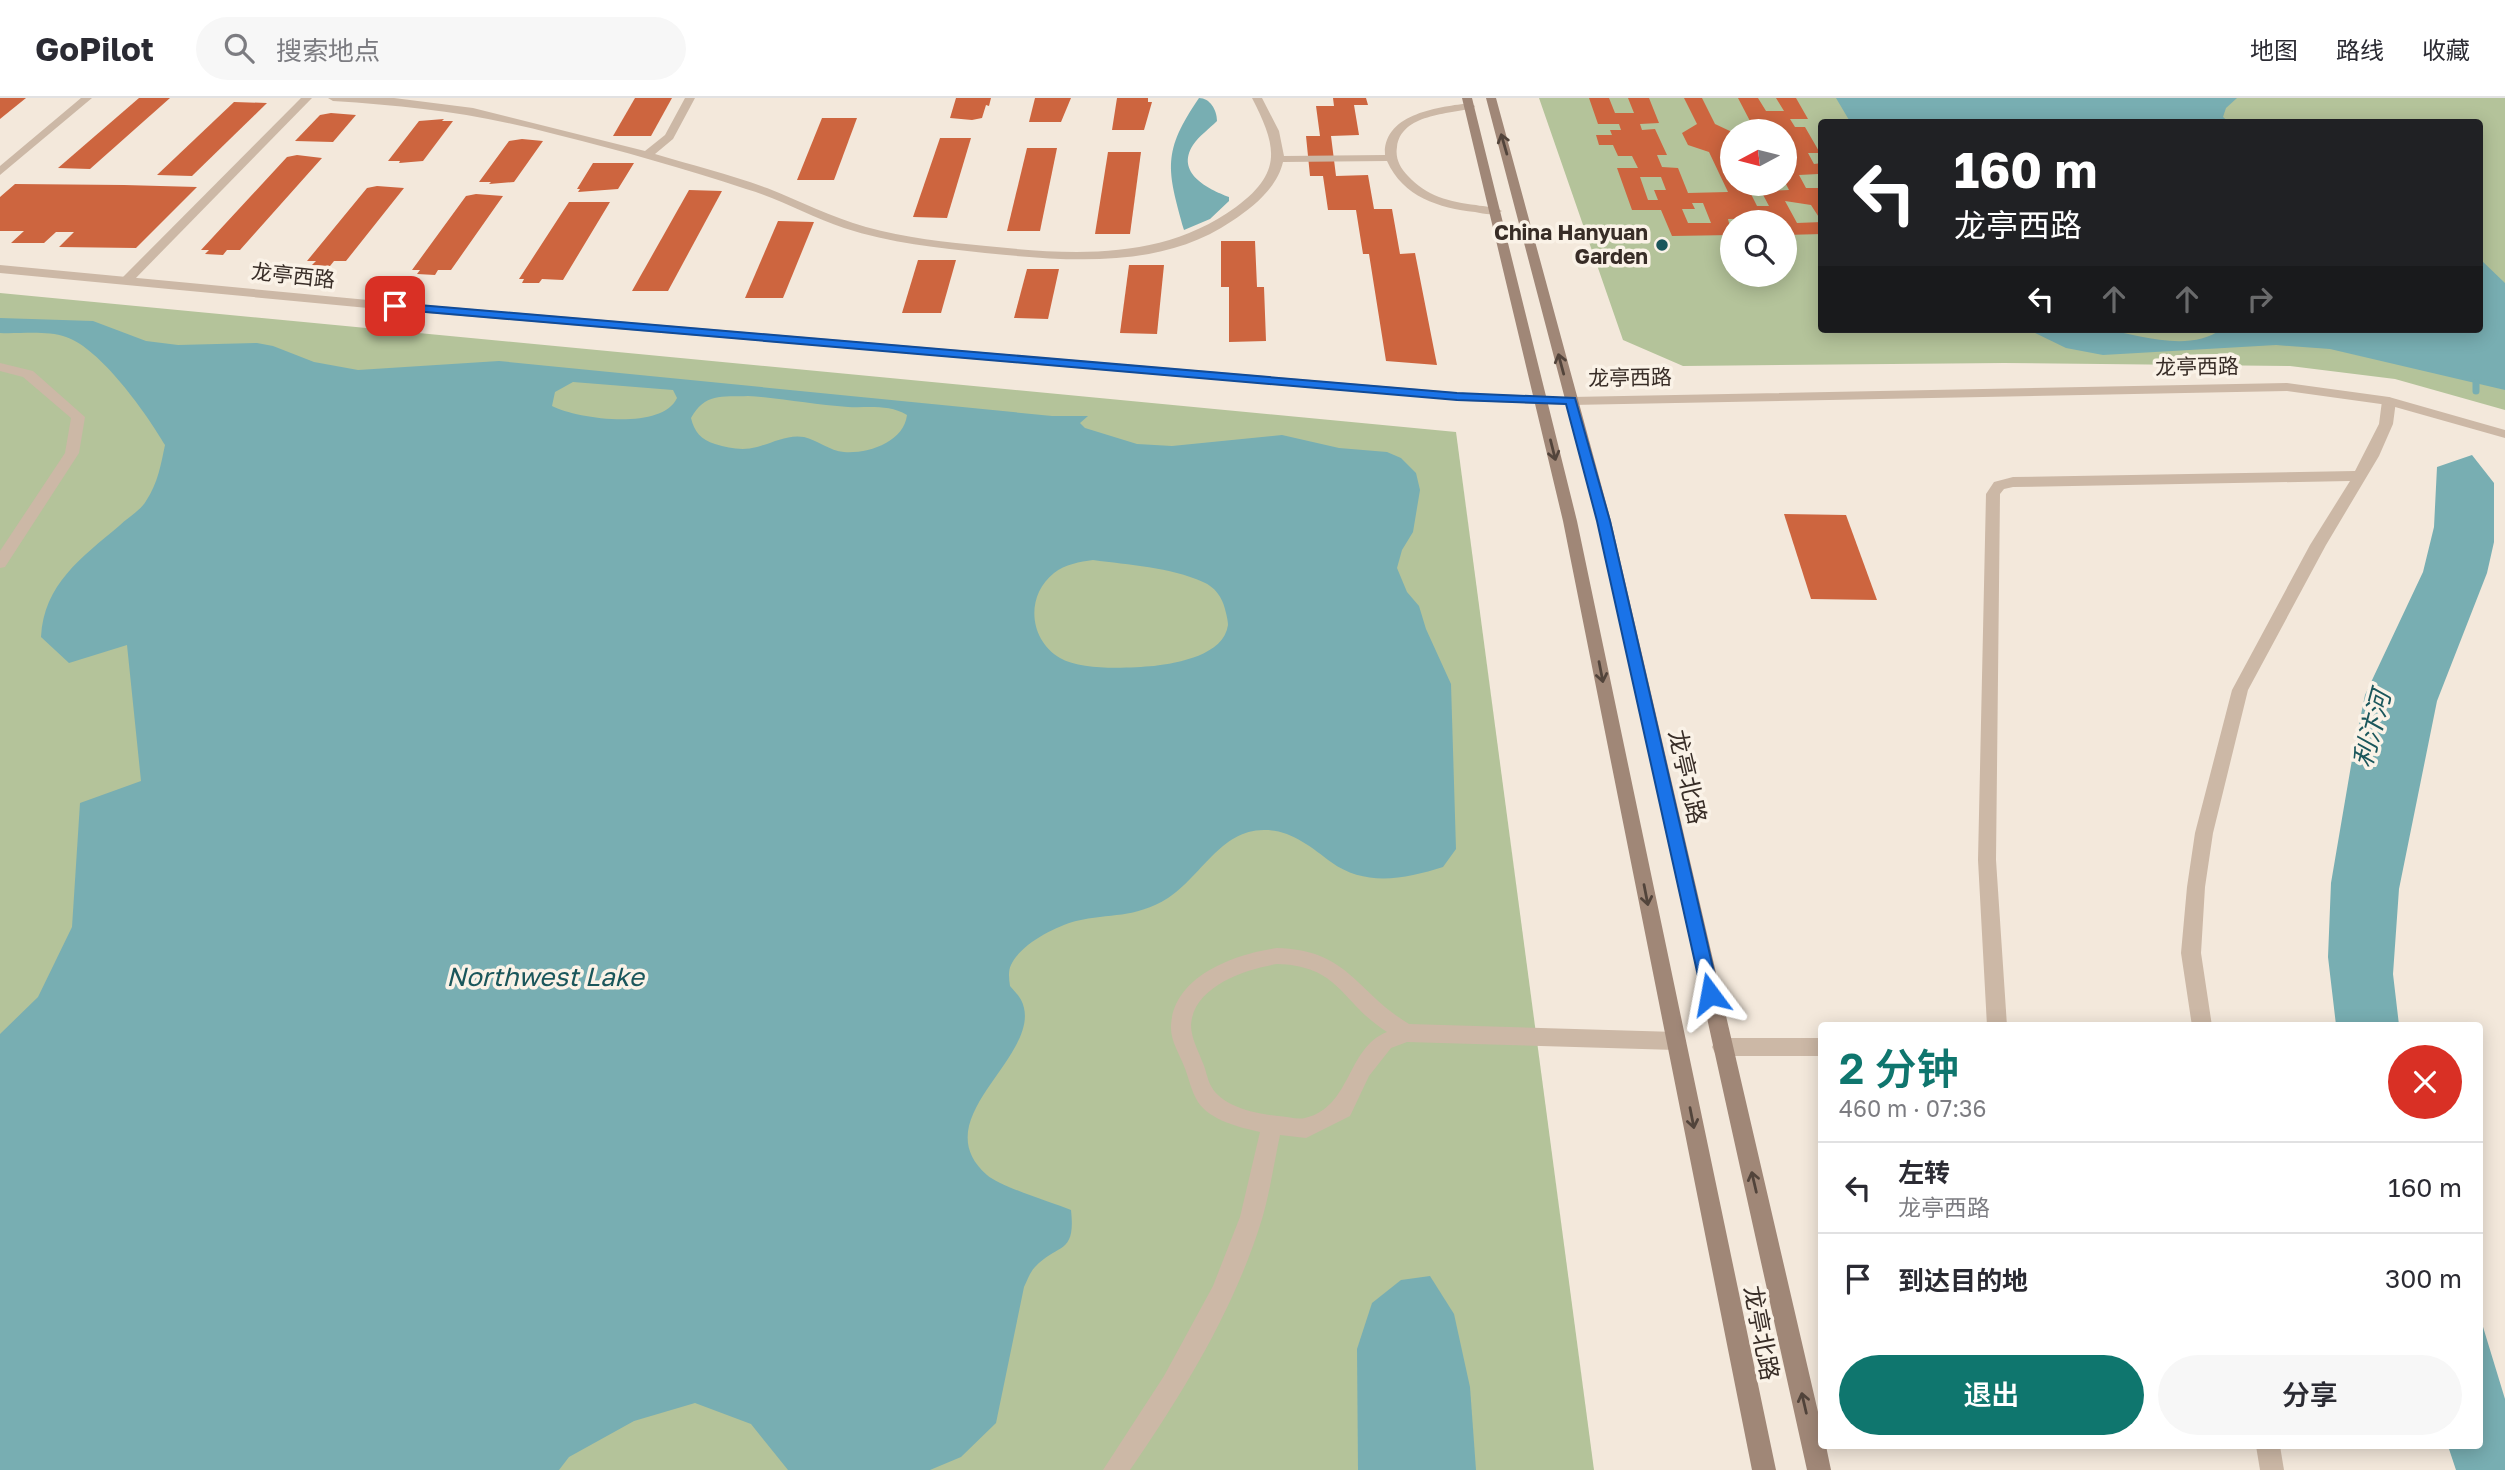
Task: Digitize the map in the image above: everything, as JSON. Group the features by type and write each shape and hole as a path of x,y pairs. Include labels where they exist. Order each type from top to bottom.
{"main road":[{"name":"龙亭北路","path":"1491,98 1604,521 1819,1470"},
{"name":"龙亭北路","path":"1468,102 1570,521 1764,1470"}],"street":[{"path":"0,172 87,98"},
{"path":"127,281 307,98"},
{"path":"333,98 415,102 457,108 646,156 755,188 859,229 892,238 960,247 1071,256 1153,249 1205,234 1231,219 1268,186 1278,168 1276,135 1257,98"},
{"path":"646,156 669,137 690,98"},
{"path":"1468,102 1413,120 1397,131 1392,138 1392,158 1401,177 1433,199 1461,208 1496,211"},
{"path":"1278,159 1392,158"},
{"name":"龙亭西路","path":"0,269 519,317 1457,397 1571,401 2287,387 2389,401 2505,434"},
{"path":"0,367 28,374 78,417 72,453 0,563"},
{"path":"2201,1022 2191,953 2196,887 2204,833 2240,690 2318,545 2360,476 2386,424 2389,401"},
{"path":"1997,1022 1987,860 1993,494 1999,485 2012,482 2360,476"},
{"path":"1406,1032 1379,1015 1340,973 1312,960 1281,956 1256,959 1225,970 1192,996 1181,1021 1183,1037 1205,1095 1228,1114 1272,1125 1306,1128 1343,1110 1362,1069 1384,1042 1406,1032 1676,1041"},
{"path":"1722,1046 1818,1047"},
{"path":"1115,1470 1149,1422 1212,1315 1248,1228 1272,1125"},
{"path":"2268,1449 2272,1470"}],"green space":[{"name":"China Hanyuan Garden","path":"1539,98 2505,98 2505,410 2395,379 2290,366 2004,363 1683,366 1623,340"},
{"name":"Northwest Lake","path":"0,293 1456,432 1594,1470 0,1470"}],"water":[{"path":"1199,98 1212,105 1217,121 1193,145 1188,164 1196,178 1229,197 1229,201 1210,219 1184,230 1174,191 1171,161 1179,133"},
{"path":"1836,98 2237,98 2226,108 2223,117 2225,119 1848,119"},
{"path":"2483,262 2505,283 2505,390 2330,349 2276,345 2103,355 2066,348 2035,333 2124,333 2179,341 2215,333 2483,333"},
{"name":"Northwest Lake","path":"0,318 93,321 146,341 178,345 257,343 273,346 314,362 358,370 499,361 1052,416 1088,416 1080,423 1085,428 1137,444 1172,446 1282,435 1339,448 1387,452 1401,458 1416,473 1420,490 1413,532 1402,550 1397,568 1407,592 1419,606 1426,629 1451,684 1456,849 1443,867 1414,875 1371,878 1344,870 1300,840 1283,833 1265,830 1250,832 1236,837 1224,846 1180,889 1156,905 1067,924 1039,937 1016,957 1010,967 1009,981 1023,1004 1023,1028 1014,1048 974,1112 968,1133 971,1154 994,1180 1071,1210 1071,1235 1064,1246 1043,1260 1030,1274 1024,1287 996,1423 961,1457 930,1470 788,1470 751,1424 695,1403 634,1421 569,1457 559,1470 0,1470 0,1034 38,997 72,927 80,803 141,781 127,645 69,663 41,637 44,618 57,587 78,561 146,501 156,480 165,445 122,384 93,354 79,344 66,337 50,334 0,333","holes":["573,382 673,390 677,398 668,408 655,415 637,418 599,418 552,406 555,392","748,396 835,406 886,408 907,415 904,424 892,439 864,451 839,451 798,436 757,447 730,448 702,437 696,431 691,418 702,404 722,397","1093,560 1135,565 1190,577 1207,584 1217,593 1224,605 1228,625 1225,635 1218,644 1198,656 1154,666 1093,667 1060,658 1042,640 1037,629 1035,605 1038,593 1054,573 1073,564"]},
{"name":"利汴河","path":"2472,455 2494,483 2494,542 2487,573 2437,701 2399,889 2393,974 2399,1022 2336,1022 2328,957 2331,883 2353,754 2365,695 2423,572 2434,527 2437,467"},
{"path":"1430,1276 1454,1314 1470,1387 1476,1470 1358,1470 1357,1349 1372,1303 1401,1280"},
{"path":"2483,1327 2505,1399 2505,1470 2456,1470 2449,1449 2483,1449"}],"building":[{"path":"0,98 26,98 0,119"},
{"path":"139,98 170,98 90,169 58,168"},
{"path":"635,98 672,98 651,136 613,136"},
{"path":"956,98 991,98 982,118 972,120 950,118"},
{"path":"1035,98 1071,98 1061,122 1029,122"},
{"path":"1117,98 1148,98 1148,102 1152,102 1144,130 1112,130"},
{"path":"1333,98 1366,98 1368,105 1354,105 1359,135 1331,136 1336,176 1368,175 1374,209 1392,209 1400,254 1415,253 1437,365 1386,361 1369,254 1363,254 1356,210 1328,210 1323,176 1310,176 1306,136 1320,136 1316,106 1334,106"},
{"path":"1589,98 1609,98 1615,113 1634,113 1628,98 1649,98 1659,123 1640,124 1642,130 1655,129 1667,155 1657,155 1662,167 1678,168 1688,193 1720,192 1720,196 1752,196 1757,206 1769,206 1764,196 1797,196 1797,127 1805,127 1818,150 1818,153 1808,153 1814,164 1818,164 1818,174 1799,175 1806,188 1818,188 1818,216 1811,205 1785,201 1790,210 1720,210 1720,235 1672,236 1661,210 1632,210 1617,168 1638,168 1632,156 1618,156 1613,145 1599,145 1596,135 1612,135 1610,130 1621,130 1619,124 1598,124","holes":["1640,177 1661,177 1666,190 1654,190 1658,200 1648,200","1692,203 1703,203 1711,223 1688,223 1682,209 1695,209"]},
{"path":"1684,98 1702,98 1715,124 1720,126 1720,175 1709,152 1688,145 1682,133 1697,124"},
{"path":"1738,98 1758,98 1766,111 1784,111 1776,98 1796,98 1808,119 1749,119"},
{"path":"234,102 267,103 192,176 157,175"},
{"path":"320,115 356,115 333,142 295,141"},
{"path":"822,118 857,118 834,180 797,180"},
{"path":"444,119 442,121 453,121 423,161 388,161 419,121"},
{"path":"940,138 971,138 947,218 913,217"},
{"path":"509,141 543,141 514,182 479,182"},
{"path":"1027,148 1057,148 1040,231 1007,231"},
{"path":"1108,152 1141,152 1130,234 1095,234"},
{"path":"297,155 322,158 240,250 227,250 223,255 205,254 209,250 201,250 287,157"},
{"path":"593,163 634,163 618,189 578,192 580,189 577,189"},
{"path":"15,184 197,187 136,248 59,247 74,232 56,232 44,243 11,243 24,231 0,231 0,197"},
{"path":"367,188 404,188 346,261 334,261 330,266 312,265 316,261 307,261"},
{"path":"689,190 722,191 668,291 632,291"},
{"path":"466,196 503,196 451,270 438,270 435,275 417,274 420,270 412,270"},
{"path":"569,202 610,202 563,280 542,279 539,283 522,283 524,279 519,279"},
{"path":"778,221 814,222 783,298 745,298"},
{"path":"1818,222 1818,234 1797,235 1797,223"},
{"path":"1221,241 1255,241 1257,287 1264,287 1266,341 1229,342 1229,287 1221,287"},
{"path":"918,260 956,260 941,313 902,313"},
{"path":"1129,265 1164,265 1157,334 1120,333"},
{"path":"1027,269 1059,269 1048,319 1014,318"},
{"path":"1784,514 1846,515 1877,600 1811,599"}],"waterway":[{"path":"2476,383 2476,391"}],"place":[{"name":"China Hanyuan Garden","path":"1662,245"}],"route":[{"path":"395,306 1457,397 1571,401 1604,521 1710,994"}]}
